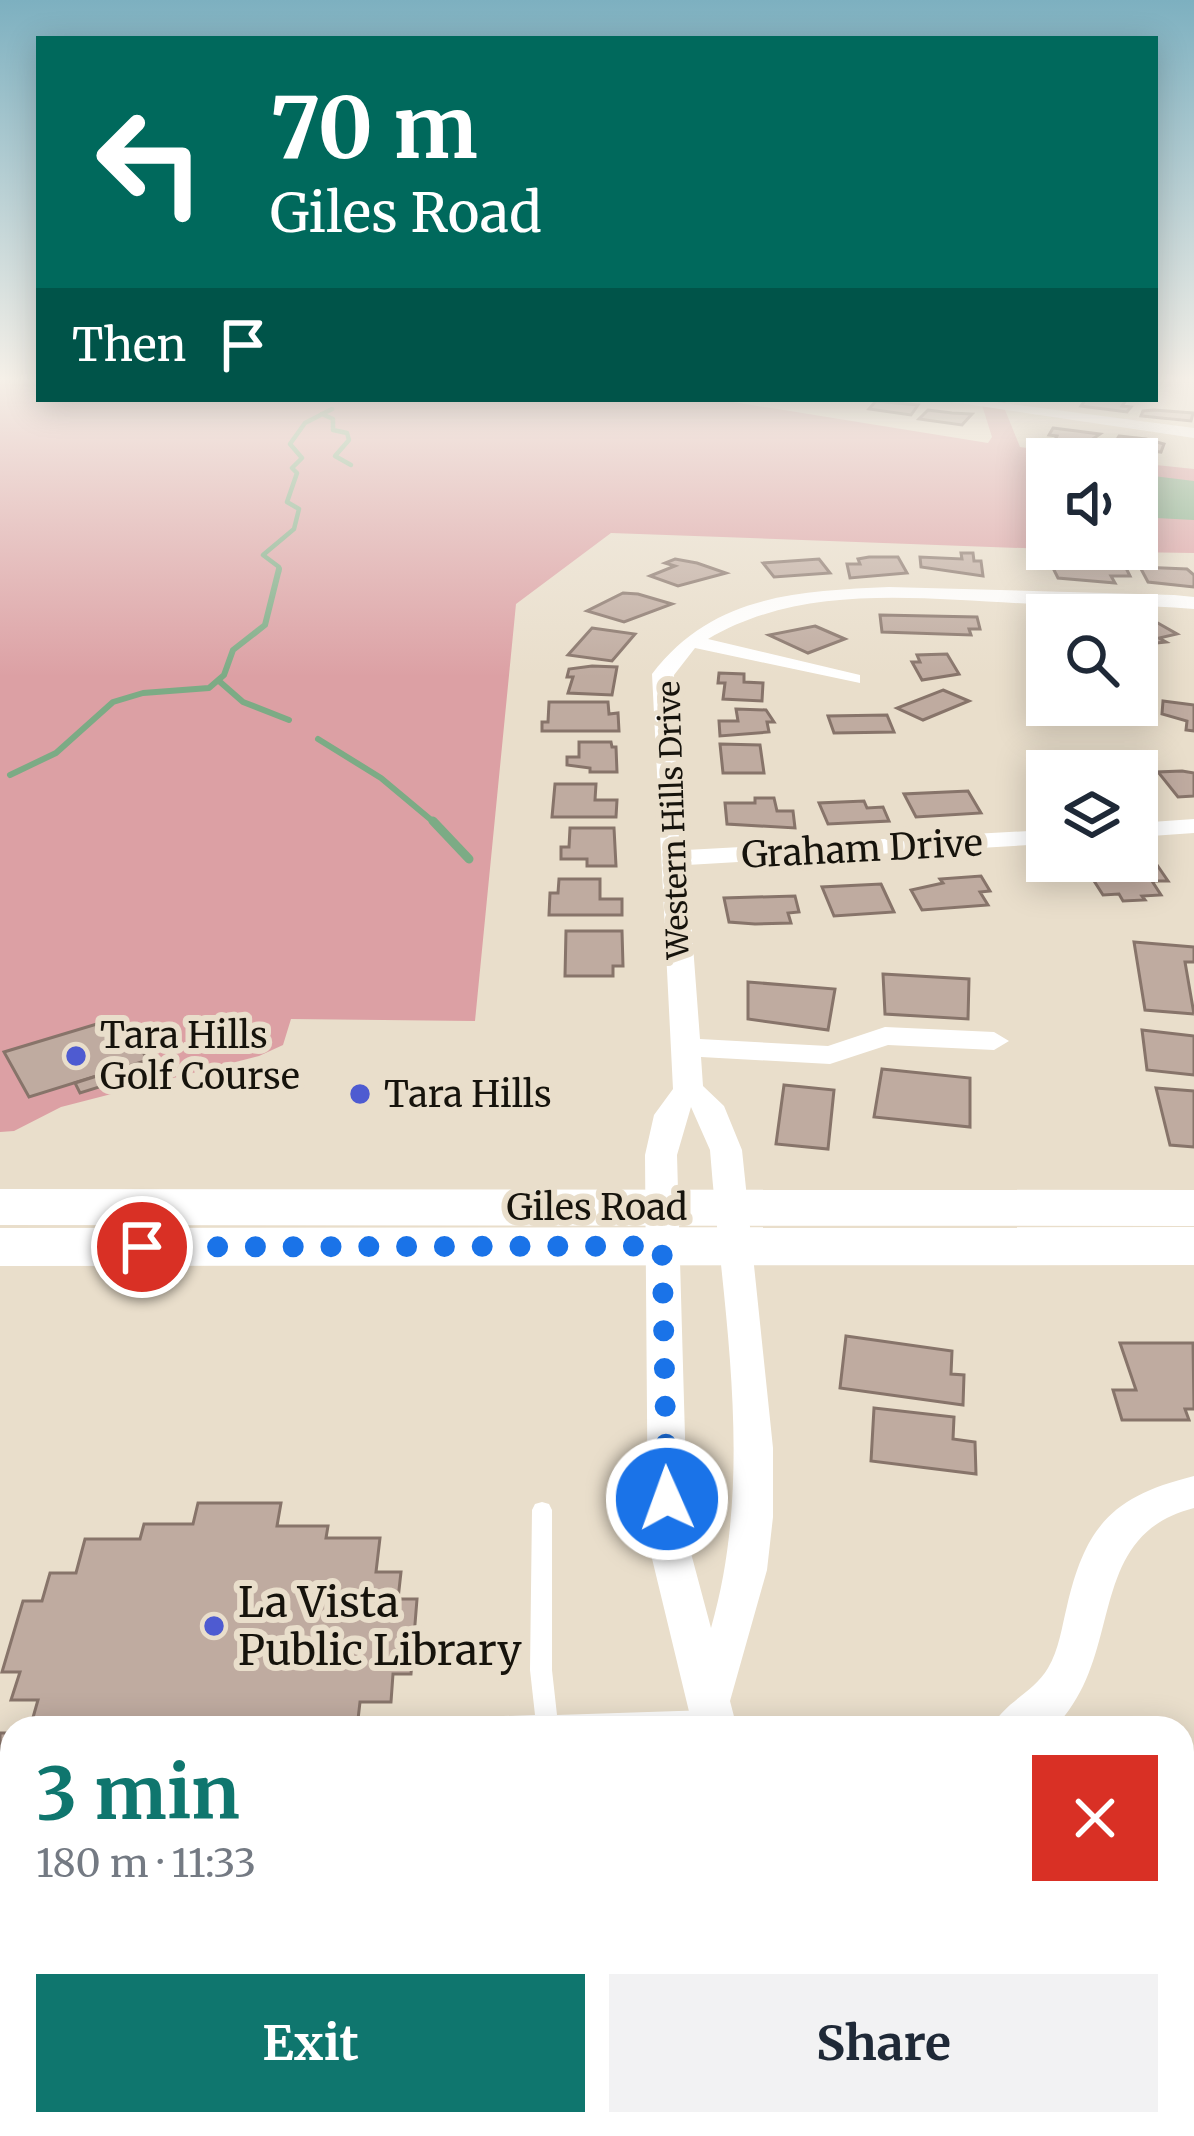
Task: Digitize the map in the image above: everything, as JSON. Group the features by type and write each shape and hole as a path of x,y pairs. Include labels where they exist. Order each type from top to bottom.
{"main road":[{"name":"Giles Road","path":"0,1207 660,1226 1194,1208"},
{"name":"Giles Road","path":"0,1247 660,1226"},
{"name":"Giles Road","path":"732,1226 1194,1246"}],"street":[{"name":"Western Hills Drive","path":"713,1715 734,1632 753,1506 732,1226 720,1132 709,1106 688,1089 682,1047 676,858 663,674 673,655 726,620 807,598 903,594 1194,603"},
{"path":"692,641 854,680"},
{"path":"1158,829 1194,826"},
{"name":"Graham Drive","path":"676,858 1026,838"},
{"path":"682,1047 830,1055 885,1036 994,1042"},
{"path":"688,1089 670,1114 661,1155 668,1542 713,1715"},
{"path":"1037,1716 1072,1677 1091,1589 1108,1539 1151,1503 1194,1492"}],"lane":[{"path":"542,1510 546,1716"}],"shaded area":[{"name":"Tara Hills Golf Course","path":"0,478 1026,478 1026,548 611,533 516,604 475,1021 291,1019 283,1045 259,1056 61,1107 14,1131 0,1132"},
{"path":"1158,478 1194,478 1194,553 1158,552"},
{"path":"1158,478 1194,481 1194,520 1158,518"}],"building":[{"path":"961,553 973,553 974,561 981,561 983,576 921,567 920,557 962,559"},
{"path":"898,557 907,573 850,578 847,564 860,564 858,559"},
{"path":"675,559 726,573 678,586 650,576 675,566 665,563"},
{"path":"819,559 830,573 774,577 763,563"},
{"path":"1187,569 1194,575 1194,587 1148,582 1142,570"},
{"path":"1054,570 1127,570 1130,576 1111,576 1115,583 1058,578"},
{"path":"623,593 672,604 624,622 587,611"},
{"path":"880,615 977,617 980,629 969,629 971,635 882,632"},
{"path":"1158,623 1177,634 1159,638 1166,642 1158,643"},
{"path":"815,626 845,639 808,653 769,635"},
{"path":"592,628 635,634 612,661 568,655"},
{"path":"947,654 959,674 922,680 912,662 920,662 917,655"},
{"path":"617,667 612,695 568,693 573,677 567,677 569,669"},
{"path":"719,673 744,674 744,682 763,683 762,701 723,699 725,683 718,683"},
{"path":"943,690 969,701 923,720 897,708"},
{"path":"1163,701 1194,705 1194,731 1186,730 1187,721 1162,714"},
{"path":"549,702 608,702 609,714 618,713 619,731 542,731 542,722 548,722"},
{"path":"736,709 766,710 774,722 767,722 769,732 720,736 719,721 738,721"},
{"path":"887,715 894,732 834,733 828,716"},
{"path":"579,742 611,742 616,747 617,772 590,772 590,768 567,765 567,757 579,757"},
{"path":"720,744 760,745 764,773 723,773"},
{"path":"1158,772 1194,773 1194,796 1178,797"},
{"path":"555,784 596,784 595,800 617,800 616,817 552,817"},
{"path":"968,791 981,813 916,817 904,794"},
{"path":"755,798 774,798 777,811 793,811 795,828 727,824 725,803 755,803"},
{"path":"864,801 867,808 883,807 889,821 828,824 819,803"},
{"path":"570,828 614,828 616,866 587,866 587,859 561,859 561,847 569,847"},
{"path":"981,876 990,891 980,892 988,905 922,910 911,890 943,883 940,879"},
{"path":"559,879 600,879 600,899 622,899 622,915 549,915 550,893 558,893"},
{"path":"1095,882 1153,882 1161,895 1123,901 1119,894 1103,895"},
{"path":"881,884 894,912 834,916 822,887"},
{"path":"795,896 799,912 788,913 791,923 729,922 724,898"},
{"path":"566,931 622,931 623,966 613,966 613,976 565,976"},
{"path":"1134,942 1194,947 1194,962 1185,962 1194,1014 1145,1010"},
{"path":"883,974 969,979 968,1019 885,1014"},
{"path":"748,982 835,989 828,1030 748,1019"},
{"name":"Tara Hills Golf Course","path":"120,1017 148,1060 29,1097 4,1052"},
{"path":"1142,1030 1194,1036 1194,1075 1147,1070"},
{"path":"882,1069 970,1078 970,1127 874,1117"},
{"path":"103,1074 109,1084 80,1093 75,1083"},
{"path":"784,1085 834,1090 828,1149 776,1144"},
{"path":"1156,1088 1194,1091 1194,1147 1170,1145"},
{"path":"846,1336 952,1351 951,1374 964,1375 963,1405 840,1388"},
{"path":"1120,1343 1193,1343 1194,1409 1185,1409 1189,1420 1122,1420 1113,1390 1136,1390"},
{"path":"874,1408 954,1417 953,1439 975,1442 976,1474 871,1461"},
{"path":"198,1503 281,1503 277,1526 328,1526 326,1538 380,1538 376,1572 401,1572 398,1599 417,1599 411,1674 393,1674 391,1702 360,1702 358,1716 33,1716 38,1700 11,1700 20,1672 2,1672 23,1601 42,1601 50,1573 76,1573 85,1539 140,1539 144,1524 193,1524"}],"waterway":[{"path":"279,569 263,555 294,529 299,509 287,502 295,478"},
{"path":"10,775 56,753 113,702 143,693 209,688 224,675 233,650 265,625 279,569"},
{"path":"219,681 243,702 289,720"},
{"path":"318,739 381,778 435,823"},
{"path":"435,823 469,859"}],"place":[{"name":"Tara Hills Golf Course","path":"76,1056"},
{"name":"Tara Hills","path":"360,1094"},
{"name":"La Vista Public Library","path":"214,1626"}],"route":[{"path":"142,1247 662,1246 667,1499"}]}
